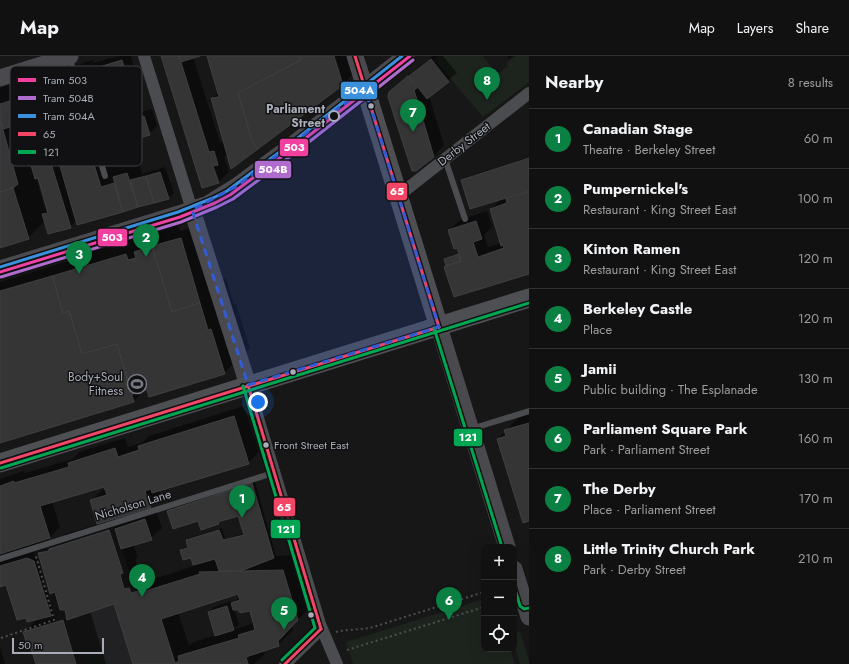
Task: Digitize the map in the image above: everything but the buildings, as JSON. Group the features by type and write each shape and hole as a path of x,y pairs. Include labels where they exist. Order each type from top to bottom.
{"main road":[{"path":"38,66 69,56"},
{"path":"355,56 506,544"},
{"path":"0,269 208,204 238,186 406,56"},
{"path":"0,78 10,75"},
{"path":"192,210 248,385"},
{"path":"0,463 529,298"},
{"path":"517,577 528,608"}],"street":[{"path":"144,56 192,210"},
{"name":"Derby Street","path":"398,196 529,93"},
{"path":"248,385 273,473 321,629 337,664"},
{"path":"285,664 321,629"}],"lane":[{"path":"69,56 72,66"},
{"path":"445,159 465,219"},
{"path":"102,166 105,176"},
{"path":"471,429 529,411"},
{"name":"Nicholson Lane","path":"0,559 273,473"}],"path":[{"path":"1,638 54,620 33,548"},
{"path":"339,630 370,628 481,593"},
{"path":"347,650 481,608"}],"highlighted area":[{"path":"365,88 439,327 248,385 192,210 237,186"}],"shaded area":[{"path":"439,56 483,56 497,74 508,66 506,63 516,56 529,56 529,82 483,117 435,60"},
{"path":"115,527 159,664 77,664 64,619 56,621 33,551"},
{"path":"481,600 481,652 511,652 515,664 353,664 346,642"},
{"path":"520,631 529,664 520,664 516,652 517,632"},
{"path":"94,657 110,664 84,664 83,661 87,659 88,661 91,660 90,658"}],"tram line":[{"name":"504A","path":"0,267 178,212 227,191 289,145 402,56"},
{"name":"503","path":"0,272 180,217 215,203 230,195 292,149 410,56"},
{"name":"504B","path":"1,277 181,222 233,199 295,153 413,60"}],"transit line":[{"name":"65","path":"355,56 439,327"},
{"name":"121","path":"1,468 529,303"},
{"name":"65","path":"0,463 439,327"},
{"name":"121","path":"434,328 501,544"},
{"name":"65","path":"248,385 321,629"},
{"name":"121","path":"243,386 315,628 282,660"},
{"name":"121","path":"517,596 520,606 524,609 529,608"},
{"name":"65","path":"285,664 321,629"}],"place":[{"name":"Little Trinity Church Park","path":"487,100"},
{"name":"Parliament Street","path":"334,116"},
{"name":"The Derby","path":"413,132"},
{"name":"Pumpernickel's","path":"146,257"},
{"name":"Kinton Ramen","path":"79,274"},
{"name":"Body+Soul Fitness","path":"137,384"},
{"name":"Front Street East","path":"266,445"},
{"name":"Canadian Stage","path":"242,518"},
{"name":"Berkeley Castle","path":"142,597"},
{"name":"Parliament Square Park","path":"449,620"},
{"name":"Jamii","path":"284,630"}]}
